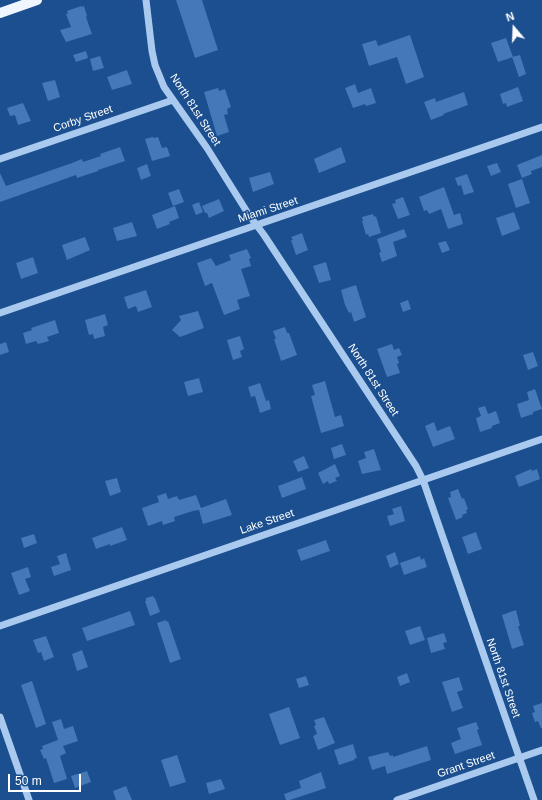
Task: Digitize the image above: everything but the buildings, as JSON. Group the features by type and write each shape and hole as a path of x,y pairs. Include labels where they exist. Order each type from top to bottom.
{"main road":[{"path":"0,13 37,0"}],"street":[{"name":"North 81st Street","path":"146,0 152,51 164,87 416,466 423,480 534,800"},
{"name":"Corby Street","path":"0,158 173,100"},
{"name":"Miami Street","path":"0,313 542,127"},
{"name":"Lake Street","path":"0,626 542,439"},
{"path":"0,717 29,800"},
{"name":"Grant Street","path":"397,800 542,750"}]}
